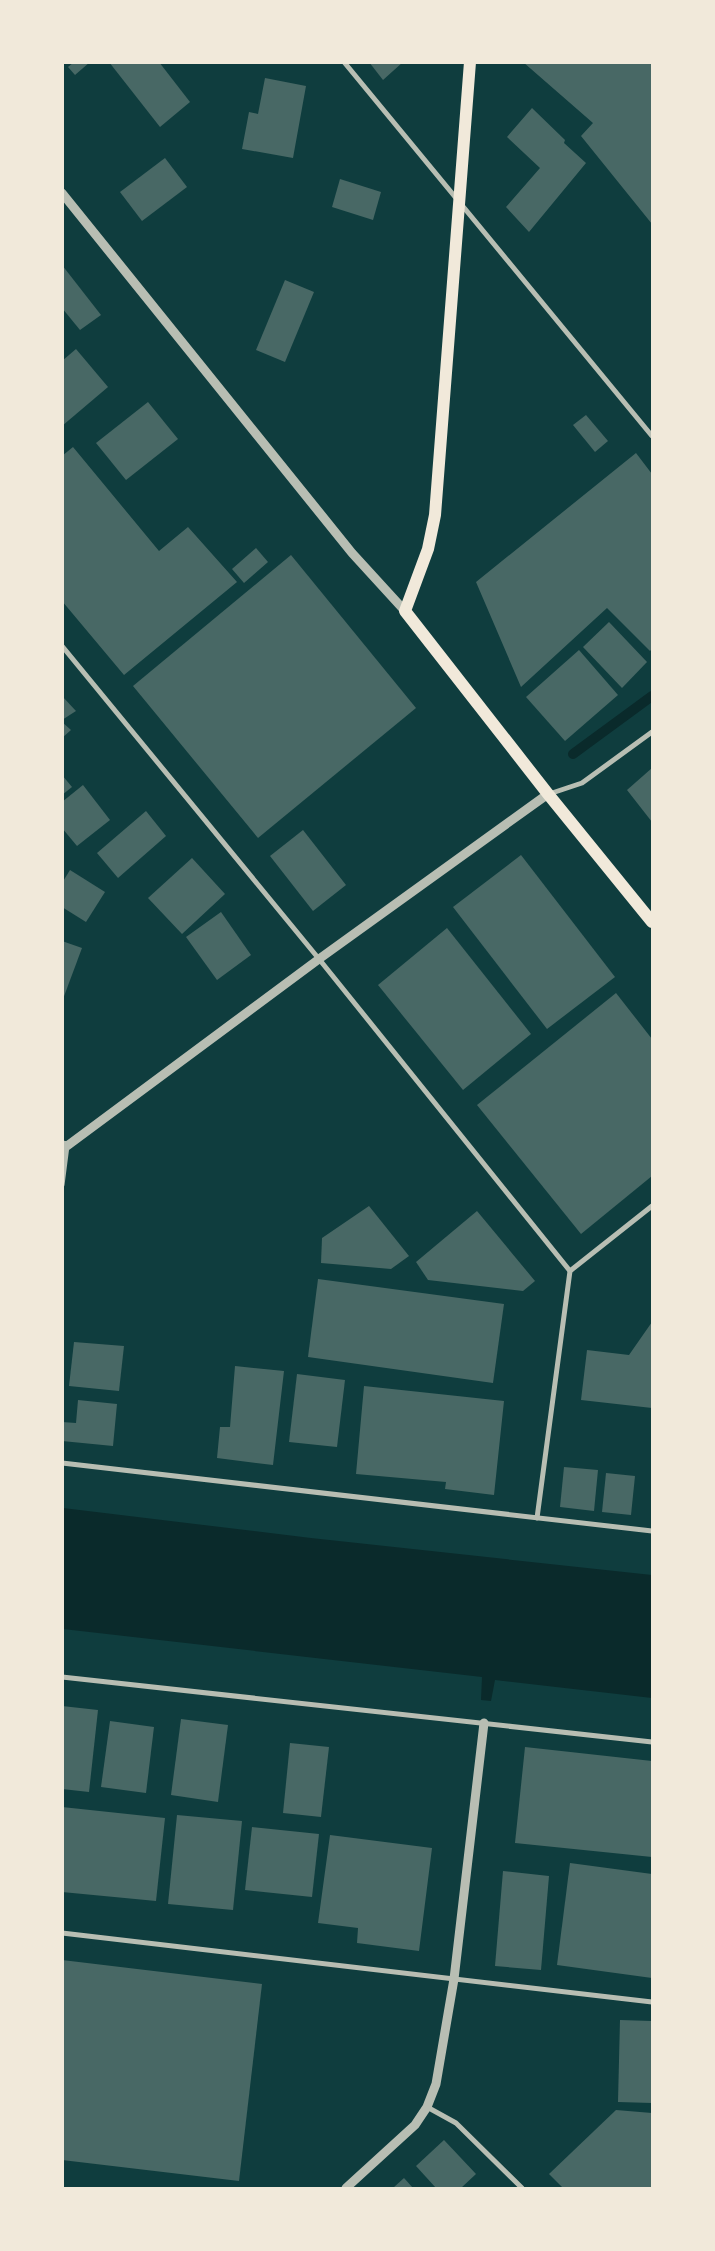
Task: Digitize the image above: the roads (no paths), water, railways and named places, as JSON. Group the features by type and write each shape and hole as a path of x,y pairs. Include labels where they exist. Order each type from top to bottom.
{"main road":[{"path":"470,62 435,515 428,549 406,611 548,794 652,922"}],"street":[{"path":"344,62 652,436"},
{"path":"62,193 352,553 406,611"},
{"path":"62,646 319,959 570,1271"},
{"path":"62,1185 65,1145 548,794 582,783 652,732"},
{"path":"537,1518 570,1271 652,1206"},
{"path":"62,1463 652,1531"},
{"path":"62,1677 652,1742"},
{"path":"346,2188 415,2125 427,2107 436,2084 454,1979 484,1723"},
{"path":"62,1933 652,2002"},
{"path":"427,2107 456,2123 522,2188"}],"water":[{"path":"63,1508 311,1538 652,1575 652,1698 495,1680 491,1701 481,1700 482,1677 63,1629"}],"waterway":[{"path":"573,754 652,696"}]}
